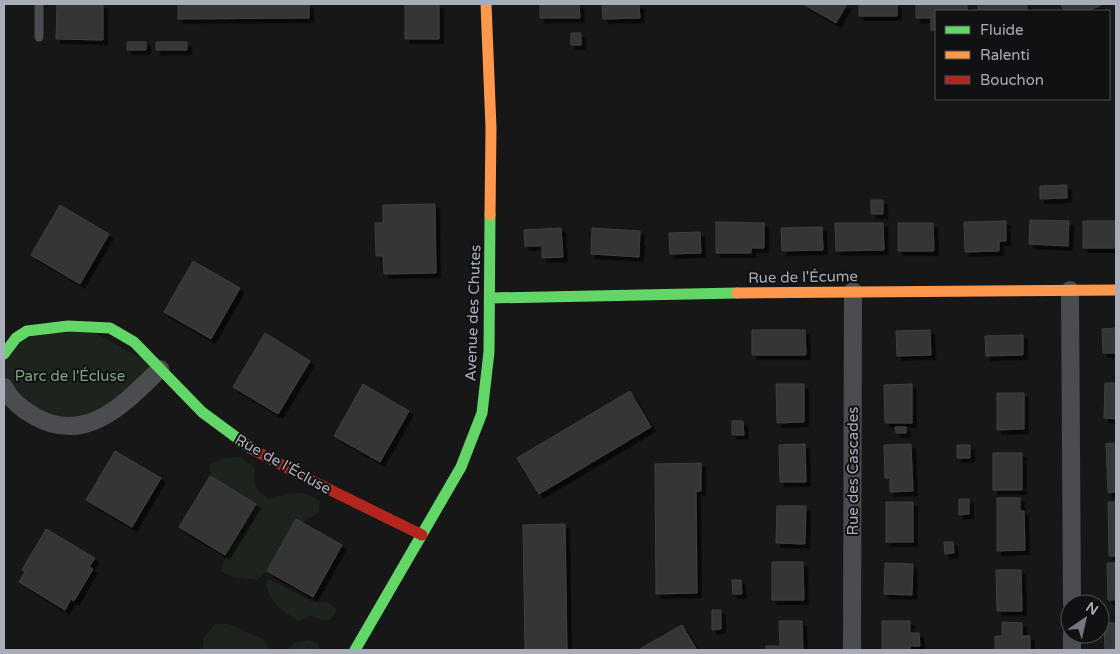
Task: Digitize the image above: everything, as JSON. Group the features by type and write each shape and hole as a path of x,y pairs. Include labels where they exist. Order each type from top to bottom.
{"street":[{"name":"Avenue des Chutes","path":"355,650 461,467 482,413 489,352 490,298 491,128 486,4"},
{"path":"1070,290 1072,594"},
{"name":"Rue de l'Écume","path":"490,298 854,291 1116,290"},
{"name":"Rue des Cascades","path":"852,650 854,291"},
{"name":"Rue de l'Écluse","path":"4,354 11,341 29,330 83,326 110,327 136,343 202,412 228,434 273,461 357,503 390,517 422,535"},
{"path":"4,387 21,408 46,422 67,428 94,421 124,404 160,369"}],"lane":[{"path":"39,4 39,38"}],"green space":[{"name":"Parc de l'Écluse","path":"83,326 160,369 124,404 67,428 4,387 4,354 11,341"},
{"path":"240,457 255,468 256,486 260,493 269,499 300,493 319,500 319,512 302,523 296,520 267,571 257,580 232,577 221,571 227,552 209,465 224,458"},
{"path":"269,579 313,602 327,602 337,610 330,620 321,620 312,615 299,621 282,610 270,596 266,583"},
{"path":"215,624 228,624 263,639 269,650 202,650 204,637"},
{"path":"309,640 318,644 320,650 288,650 293,643"}],"building":[{"path":"57,4 103,4 103,40 56,39"},
{"path":"178,4 309,4 309,18 178,19"},
{"path":"405,4 439,4 439,39 405,39"},
{"path":"540,4 579,4 580,18 540,18"},
{"path":"602,4 639,4 640,18 603,19"},
{"path":"803,4 847,4 836,23"},
{"path":"859,4 897,4 897,16 859,16"},
{"path":"916,4 967,4 967,10 935,10 935,30 931,30 931,18 916,18"},
{"path":"978,4 1027,4 1027,10 978,10"},
{"path":"1061,4 1100,4 1100,6 1089,10 1064,10"},
{"path":"571,33 581,33 581,45 571,45"},
{"path":"127,42 146,42 146,50 127,50"},
{"path":"156,42 187,42 187,50 156,50"},
{"path":"1067,185 1067,198 1040,199 1040,186"},
{"path":"871,200 883,200 883,214 871,214"},
{"path":"435,204 436,273 384,274 383,256 376,256 375,223 383,223 383,205"},
{"path":"60,205 109,234 80,284 31,255"},
{"path":"1030,220 1069,221 1068,246 1029,244"},
{"path":"1006,221 1006,241 999,241 999,251 965,252 964,222"},
{"path":"1083,221 1116,221 1116,248 1083,248"},
{"path":"716,222 764,223 764,248 751,248 751,253 716,253"},
{"path":"835,223 883,223 884,250 836,251"},
{"path":"898,223 933,223 934,251 898,251"},
{"path":"822,227 823,250 782,251 781,228"},
{"path":"561,228 563,257 542,258 542,246 525,246 524,230"},
{"path":"592,228 640,231 639,257 591,254"},
{"path":"700,232 701,253 670,254 669,233"},
{"path":"193,261 240,288 211,339 164,312"},
{"path":"1116,328 1116,353 1103,353 1102,329"},
{"path":"752,330 805,330 806,355 752,355"},
{"path":"930,330 931,355 897,356 896,331"},
{"path":"265,333 310,361 278,414 233,387"},
{"path":"1023,335 1023,355 986,356 985,336"},
{"path":"1105,383 1116,383 1116,419 1104,418"},
{"path":"363,384 409,411 380,462 334,436"},
{"path":"776,384 804,384 804,422 777,423"},
{"path":"912,384 912,423 885,423 884,385"},
{"path":"630,391 651,427 539,494 517,458"},
{"path":"997,393 1024,393 1024,429 997,430"},
{"path":"732,421 743,421 744,435 732,435"},
{"path":"895,427 906,427 906,433 896,433"},
{"path":"1116,443 1116,492 1108,493 1106,444"},
{"path":"805,444 806,482 780,482 779,445"},
{"path":"911,444 913,491 890,492 890,478 885,478 884,445"},
{"path":"957,445 970,445 970,458 957,458"},
{"path":"115,451 161,478 132,527 86,500"},
{"path":"993,453 1022,453 1022,490 993,490"},
{"path":"701,463 701,491 696,491 697,593 656,594 655,464"},
{"path":"210,476 256,504 225,555 179,527"},
{"path":"997,498 1020,498 1020,511 1024,511 1025,550 997,551"},
{"path":"959,499 969,499 969,514 959,515"},
{"path":"886,502 913,502 913,542 886,542"},
{"path":"1108,502 1116,502 1116,556 1109,556"},
{"path":"777,506 806,506 805,544 776,543"},
{"path":"296,519 342,545 313,597 267,571"},
{"path":"565,524 567,650 525,650 523,525"},
{"path":"46,529 95,558 89,567 93,569 74,601 71,599 65,610 19,582 25,572 22,570"},
{"path":"944,542 953,542 954,553 945,554"},
{"path":"772,562 803,562 804,600 772,600"},
{"path":"885,563 913,564 912,595 884,594"},
{"path":"1107,563 1116,563 1116,600 1110,600 1110,594 1108,594"},
{"path":"996,570 1021,570 1022,611 997,611"},
{"path":"732,580 741,580 742,594 733,594"},
{"path":"712,610 721,610 721,629 712,630"},
{"path":"779,621 802,621 803,650 766,650 766,646 780,646"},
{"path":"882,621 910,621 910,633 919,633 920,646 910,646 910,650 882,650"},
{"path":"1002,622 1022,623 1022,636 1030,636 1030,650 995,650 995,636 1002,636"},
{"path":"1110,623 1116,623 1116,650 1105,650 1105,644 1110,644"},
{"path":"682,625 697,650 638,650"}],"traffic: fast":[{"path":"355,650 461,467 482,413 489,352 490,215"},
{"path":"490,298 737,293"},
{"path":"4,354 16,338 27,331 68,326 110,328 134,342 202,412 252,449"}],"traffic: slow":[{"path":"486,4 491,128 490,215"},
{"path":"737,293 1116,290"}],"traffic: jam":[{"path":"252,449 422,535"}]}
